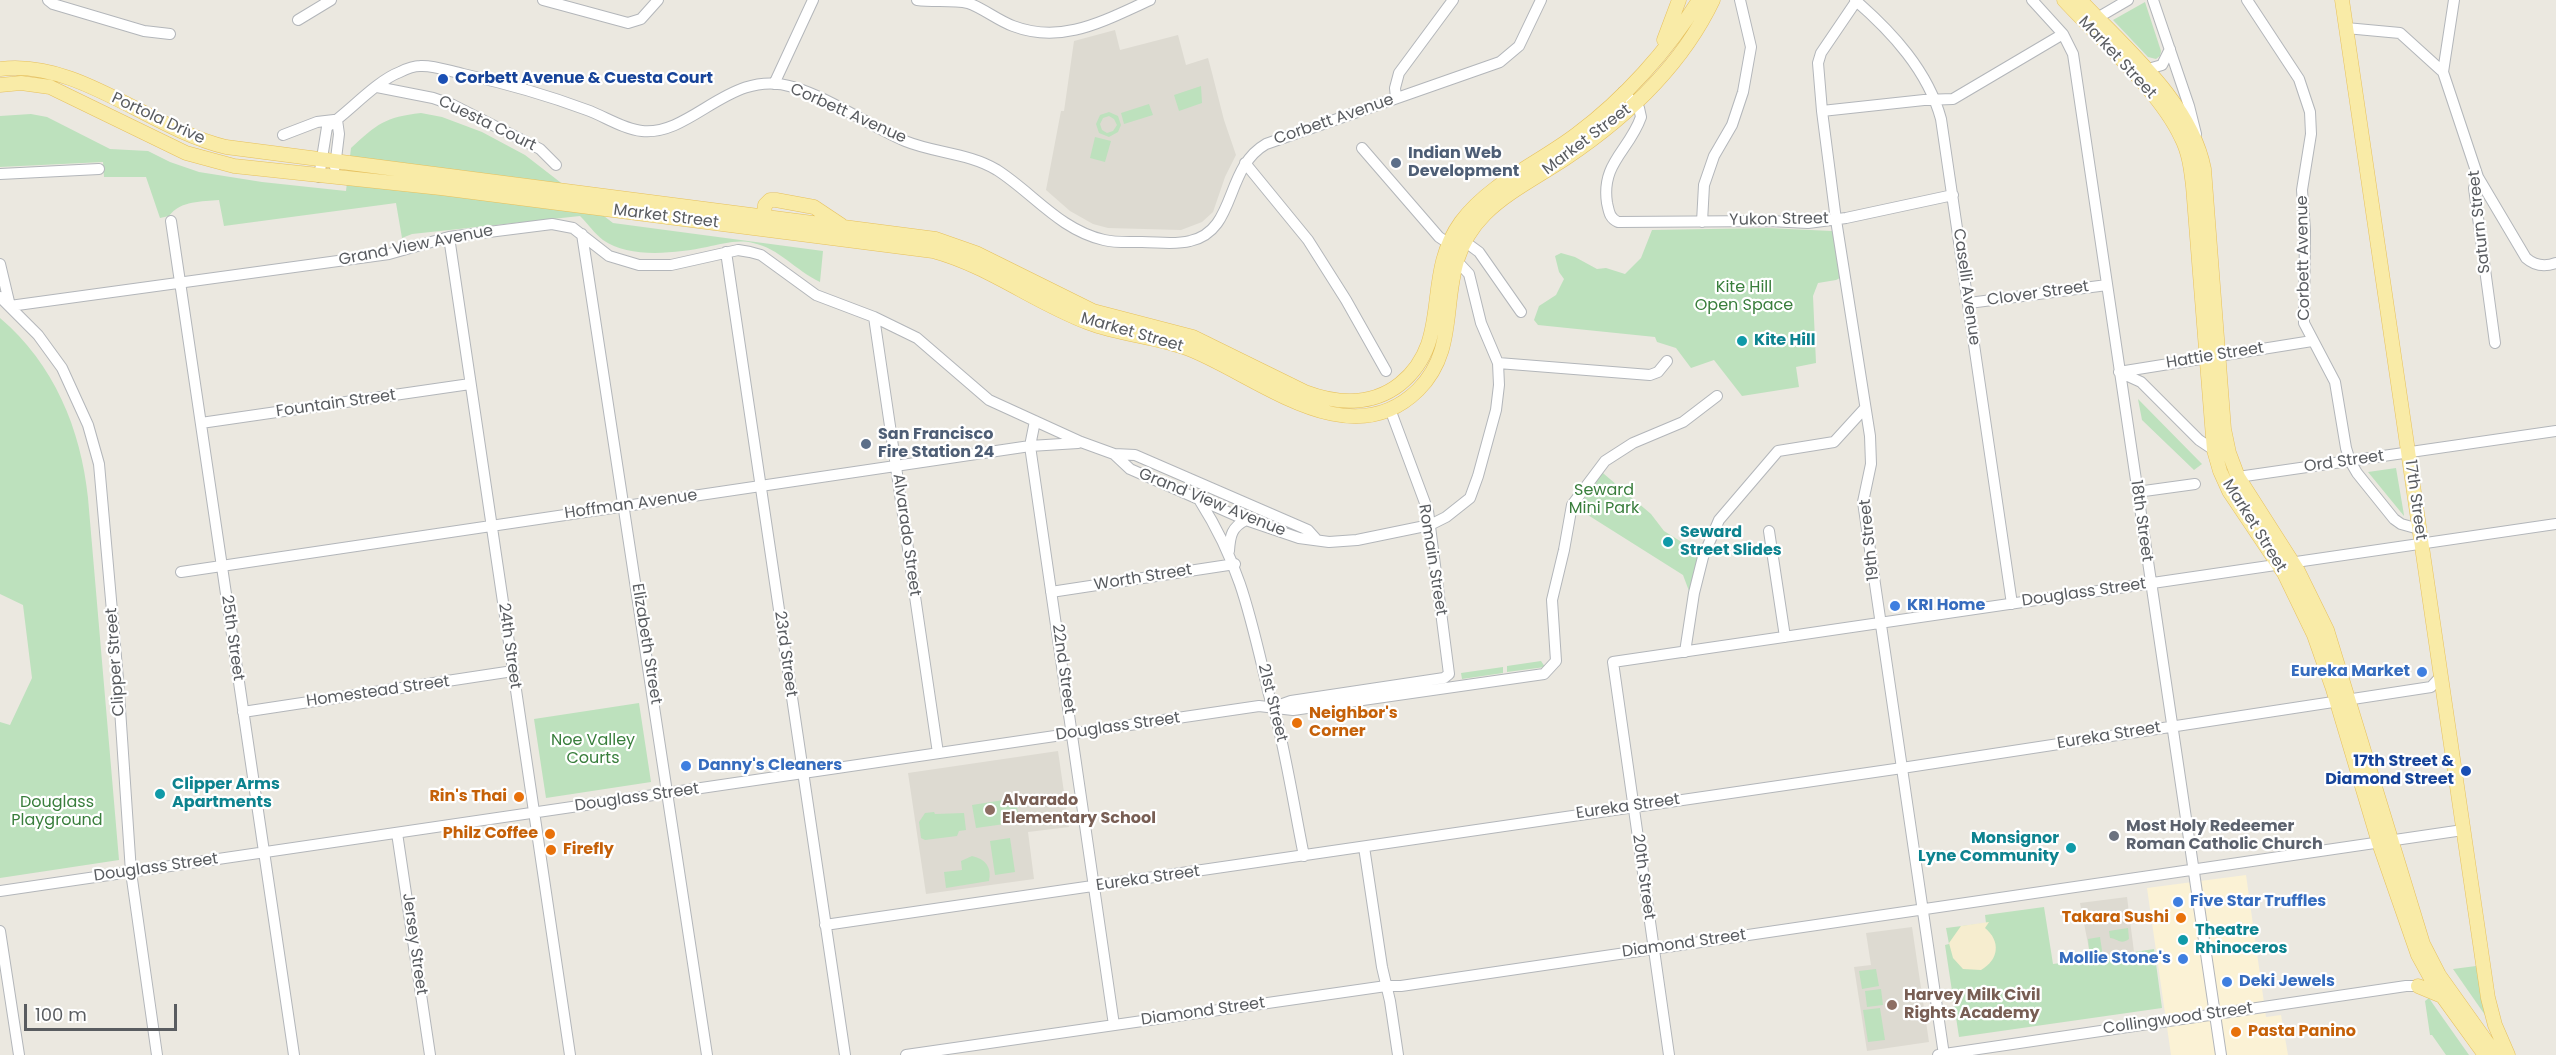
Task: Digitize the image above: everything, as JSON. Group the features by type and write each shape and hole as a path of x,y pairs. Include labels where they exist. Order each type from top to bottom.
{"main road":[{"path":"1656,58 1679,0"},
{"name":"Market Street","path":"335,162 762,216 767,202 784,200 814,207 843,226 922,236 950,243 976,253 1093,311 1193,337 1305,392 1325,399 1363,401 1384,394 1401,383 1427,349 1433,330 1438,280 1448,243 1468,213 1486,196 1577,134 1656,58 1695,7 1713,0"},
{"name":"Market Street","path":"2064,0 2092,21 2145,70 2181,110 2198,143 2205,179 2213,356 2214,450 2229,490 2286,563"},
{"name":"Market Street","path":"2080,0 2092,21 2157,100 2176,127 2186,148 2226,441 2238,477 2286,563 2343,700 2413,944 2442,996 2485,1055"},
{"name":"17th Street","path":"2342,0 2445,693 2437,691 2463,830 2488,998 2495,1025 2508,1055"},
{"name":"Market Street","path":"333,178 441,188 907,247 946,255 971,264 1088,323 1188,349 1310,409 1334,415 1375,414 1390,409 1417,390 1436,365 1446,333 1450,282 1456,260 1464,241 1478,222 1494,206 1595,138 1635,104 1673,64 1695,7"},
{"name":"Portola Drive","path":"0,69 32,68 65,75 179,132 203,141 246,151 335,162"},
{"name":"Portola Drive","path":"0,85 31,84 59,91 173,147 211,161 333,178"},
{"path":"762,216 763,224 769,230"},
{"name":"Market Street","path":"2385,842 2428,954 2445,985 2496,1055"},
{"path":"2418,986 2442,996"}],"street":[{"path":"48,0 53,4 137,29 170,34"},
{"path":"298,20 331,0"},
{"path":"543,0 628,23 641,19 658,0"},
{"path":"774,84 813,0"},
{"path":"916,0 967,3 1012,26 1041,34 1066,33 1087,28 1150,0"},
{"path":"1396,98 1395,87 1399,73 1453,0"},
{"name":"Corbett Avenue","path":"377,87 403,70 430,66 567,102 643,131 672,125 731,92 757,83 795,87 906,141 967,158 996,169 1064,222 1089,236 1104,240 1176,243 1197,240 1205,236 1222,217 1233,184 1245,163 1256,150 1266,144 1504,60 1520,46 1541,0"},
{"path":"1702,222 1704,185 1711,163 1732,125 1743,92 1751,47 1740,0"},
{"name":"Caselli Avenue","path":"1856,0 1903,48 1919,69 1936,101 1941,119 2012,604"},
{"name":"19th Street","path":"1856,0 1821,53 1818,63 1836,220 1870,435 1871,464 1863,502 1923,909 1942,1055"},
{"name":"18th Street","path":"2032,0 2063,34 2073,54 2221,1055"},
{"path":"2092,21 2128,0"},
{"path":"2153,0 2189,106 2198,143"},
{"name":"Corbett Avenue","path":"2247,0 2299,79 2310,112 2311,134 2302,190 2305,230 2302,310 2304,323 2335,382 2350,461 2394,519 2401,524 2419,529"},
{"name":"Saturn Street","path":"2454,0 2442,72 2478,177 2474,188 2495,343"},
{"path":"2346,28 2400,33 2442,72"},
{"path":"1822,111 1953,99 2063,34"},
{"path":"2145,70 2162,64 2170,49"},
{"path":"319,177 327,127 377,87"},
{"name":"Cuesta Court","path":"377,87 433,98 453,105 540,149 556,165"},
{"path":"1623,92 1635,104"},
{"name":"Yukon Street","path":"1635,104 1641,112 1638,124 1608,172 1605,183 1608,212 1614,220 1622,223 1770,221 1808,223 1836,220 1953,195"},
{"path":"283,135 317,122 337,120"},
{"path":"333,178 339,134 337,120"},
{"path":"1362,148 1439,237 1448,243"},
{"path":"1245,163 1308,240 1346,300 1386,371"},
{"path":"0,174 99,169"},
{"path":"2478,177 2526,258 2537,265 2556,263"},
{"name":"25th Street","path":"171,221 294,1055"},
{"name":"Grand View Avenue","path":"10,306 389,254 449,237 552,224 573,228 609,256 639,265 671,265 738,250 761,255 816,295 874,317 917,338 989,400 1081,442 1114,454 1136,455 1308,530 1317,540"},
{"name":"Elizabeth Street","path":"582,234 707,1055"},
{"name":"24th Street","path":"449,237 570,1055"},
{"path":"1464,241 1479,252 1521,312"},
{"name":"23rd Street","path":"726,252 844,1055"},
{"name":"Grand View Avenue","path":"1114,454 1130,469 1200,501 1299,538 1349,541 1430,525 1452,513 1470,498 1478,476 1496,410 1498,363 1481,323 1469,274 1456,260"},
{"path":"0,264 10,306"},
{"name":"Clover Street","path":"1969,303 2107,285"},
{"name":"Clipper Street","path":"0,297 38,335 62,368 84,414 96,454 106,529 131,872 157,1055"},
{"name":"Alvarado Street","path":"874,317 938,753"},
{"name":"Hattie Street","path":"2120,372 2312,341"},
{"path":"1498,363 1650,375 1658,372 1667,361"},
{"path":"2120,372 2141,382 2199,440 2214,450"},
{"name":"Fountain Street","path":"201,423 470,384"},
{"name":"Douglass Street","path":"0,891 1259,706 1293,710 1544,674 1556,661 1552,600 1572,505 1591,476 1605,461 1633,443 1683,422 1717,396"},
{"path":"1685,652 1694,592 1703,557 1719,520 1778,451 1834,442 1865,408"},
{"name":"Romain Street","path":"1390,409 1428,511 1449,674 1444,678"},
{"name":"22nd Street","path":"1035,421 1030,446 1114,1025"},
{"name":"Ord Street","path":"2238,477 2556,431"},
{"name":"Hoffman Avenue","path":"181,572 1030,446 1081,442"},
{"path":"2137,492 2195,484"},
{"name":"21st Street","path":"1200,501 1229,553 1249,607 1274,707 1304,856"},
{"path":"1229,553 1230,536 1236,525 1246,520"},
{"name":"Douglass Street","path":"1613,662 2556,524"},
{"path":"1769,531 1785,637"},
{"name":"Worth Street","path":"1052,592 1234,564"},
{"name":"20th Street","path":"1613,662 1669,1055"},
{"name":"Homestead Street","path":"243,712 513,671"},
{"name":"Douglass Street","path":"1274,707 1291,701 1444,678"},
{"name":"Eureka Street","path":"825,925 1364,848 2343,700 2437,691"},
{"name":"Diamond Street","path":"906,1055 977,1050 1114,1025 1386,986 1401,986 2463,830"},
{"name":"Jersey Street","path":"397,833 430,1055"},
{"path":"1364,848 1398,1055"},
{"path":"0,931 19,1055"},
{"name":"Collingwood Street","path":"1942,1055 2410,985 2418,986"}],"shaded area":[{"path":"1115,30 1120,50 1178,35 1186,65 1208,58 1224,120 1236,155 1225,177 1213,212 1202,222 1181,230 1108,228 1093,224 1070,211 1046,190 1061,111 1064,111 1074,41"},
{"name":"Alvarado Elementary School","path":"1058,751 1069,827 1028,832 1034,879 926,894 908,773"},
{"path":"2246,875 2266,1017 2281,1015 2288,1055 2171,1055 2147,888"},
{"path":"2127,897 2134,952 2091,959 2080,903"},
{"name":"Harvey Milk Civil Rights Academy","path":"1912,927 1929,1042 1867,1051 1854,967 1871,965 1866,933"}],"green space":[{"path":"2145,2 2161,51 2160,56 2156,59 2148,57 2113,20"},
{"path":"1201,86 1202,103 1179,111 1174,95"},
{"path":"1149,104 1153,115 1124,124 1121,113"},
{"path":"1109,112 1118,116 1121,125 1118,132 1109,137 1099,133 1096,124 1100,115","holes":["1109,116 1117,125 1113,131 1107,133 1102,130 1100,124 1103,118"]},
{"path":"421,113 442,117 482,132 525,155 613,223 823,251 820,282 771,250 747,242 730,242 695,249 654,253 626,250 603,240 580,216 412,234 402,238 396,203 224,226 219,200 186,204 169,216 160,218 146,177 104,177 103,162 0,167 0,116 31,114 47,117 110,149 148,151 199,172 262,182 346,191 351,148 382,123"},
{"path":"1095,137 1111,141 1105,162 1090,158"},
{"name":"Kite Hill Open Space","path":"1768,228 1832,231 1835,235 1842,277 1818,283 1813,296 1816,363 1796,367 1799,387 1742,396 1714,360 1691,368 1676,348 1657,342 1655,337 1538,325 1534,320 1539,306 1556,295 1564,279 1559,272 1555,256 1561,253 1575,257 1597,269 1606,268 1625,274 1641,258 1652,230"},
{"name":"Douglass Playground","path":"0,318 36,356 50,377 62,399 79,447 88,498 119,860 0,878 0,722 10,725 32,678 23,605 0,594"},
{"path":"2138,399 2202,464 2194,470 2142,420"},
{"name":"Seward Mini Park","path":"1597,468 1651,514 1664,531 1704,556 1689,591 1683,575 1572,505"},
{"path":"2396,468 2404,515 2404,516 2368,472"},
{"path":"1541,661 1545,667 1507,672 1507,666"},
{"path":"1503,667 1503,673 1462,679 1461,673"},
{"name":"Noe Valley Courts","path":"639,703 651,782 546,798 534,719"},
{"path":"1016,798 1019,822 976,828 972,805"},
{"path":"934,812 935,814 964,813 966,830 959,831 957,836 925,840 921,838 919,822 925,813"},
{"path":"1010,838 1015,872 995,875 990,841"},
{"path":"972,856 981,859 987,865 990,872 989,881 946,888 944,872 962,870 961,861"},
{"path":"2044,907 2053,964 2090,959 2088,939 2100,937 2103,957 2154,949 2162,1008 1959,1037 1945,945 1949,944 1946,928 1986,923 1985,915"},
{"path":"2128,928 2129,939 2126,941 2110,938 2109,931"},
{"path":"2476,966 2480,969 2485,1015 2453,969"},
{"path":"1876,969 1879,986 1862,989 1859,971"},
{"path":"1881,989 1883,1005 1867,1007 1865,991"},
{"path":"2429,998 2469,1055 2446,1055 2430,1035 2425,1001"},
{"path":"1880,1008 1885,1040 1868,1042 1863,1010"}],"sand":[{"path":"1989,922 1985,928 1996,944 1994,956 1981,970 1963,969 1953,958 1949,943 1961,926"}],"place":[{"name":"Corbett Avenue & Cuesta Court","path":"443,79"},
{"name":"Indian Web Development","path":"1396,163"},
{"name":"Kite Hill","path":"1742,341"},
{"name":"San Francisco Fire Station 24","path":"866,444"},
{"name":"Seward Street Slides","path":"1668,542"},
{"name":"KRI Home","path":"1895,606"},
{"name":"Eureka Market","path":"2422,672"},
{"name":"Neighbor's Corner","path":"1297,723"},
{"name":"Danny's Cleaners","path":"686,766"},
{"name":"17th Street & Diamond Street","path":"2466,771"},
{"name":"Clipper Arms Apartments","path":"160,794"},
{"name":"Rin's Thai","path":"519,797"},
{"name":"Alvarado Elementary School","path":"990,810"},
{"name":"Philz Coffee","path":"550,834"},
{"name":"Most Holy Redeemer Roman Catholic Church","path":"2114,836"},
{"name":"Monsignor Lyne Community","path":"2071,848"},
{"name":"Firefly","path":"551,850"},
{"name":"Five Star Truffles","path":"2178,902"},
{"name":"Takara Sushi","path":"2181,918"},
{"name":"Theatre Rhinoceros","path":"2183,940"},
{"name":"Mollie Stone's","path":"2183,959"},
{"name":"Deki Jewels","path":"2227,982"},
{"name":"Harvey Milk Civil Rights Academy","path":"1892,1005"},
{"name":"Pasta Panino","path":"2236,1032"}]}
